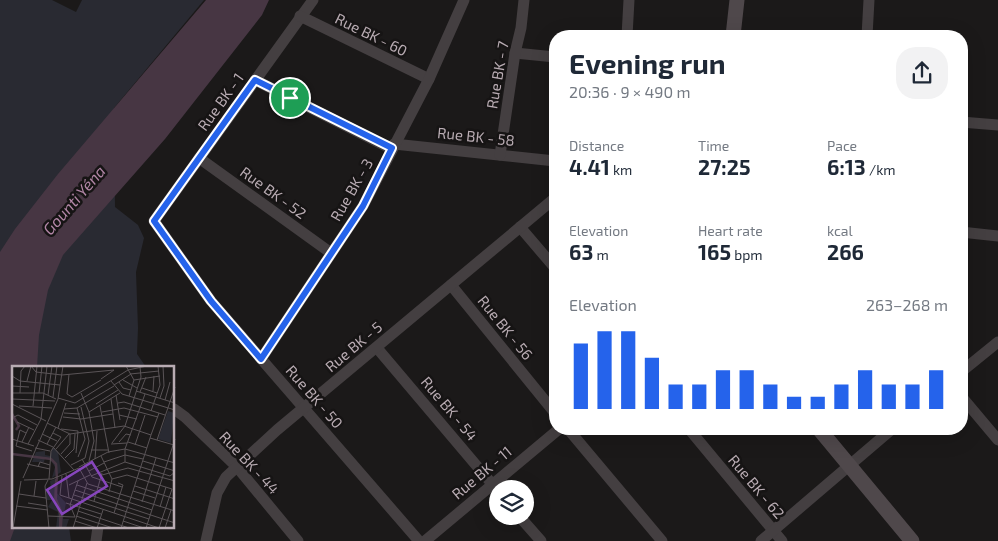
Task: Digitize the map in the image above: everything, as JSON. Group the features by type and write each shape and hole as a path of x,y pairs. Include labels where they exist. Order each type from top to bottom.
{"street":[{"name":"Rue BK - 1","path":"154,221 313,0"},
{"name":"Rue BK - 3","path":"261,359 363,206 429,79 464,0"},
{"name":"Rue BK - 7","path":"500,155 524,0"},
{"path":"627,30 629,0"},
{"path":"734,30 737,0"},
{"path":"867,30 869,0"},
{"name":"Rue BK - 60","path":"300,16 429,79"},
{"path":"515,52 549,56"},
{"name":"Rue BK - 58","path":"255,80 393,146 549,160"},
{"path":"968,123 998,126"},
{"name":"Rue BK - 52","path":"199,158 331,253"},
{"name":"Rue BK - 5","path":"206,541 217,493 226,477 303,409 549,203"},
{"name":"Rue BK - 50","path":"154,221 211,301 419,541"},
{"path":"520,227 549,261"},
{"path":"968,233 998,236"},
{"name":"Rue BK - 56","path":"451,285 549,406"},
{"path":"968,366 998,342"},
{"name":"Rue BK - 54","path":"377,348 489,480"},
{"path":"968,404 998,440"},
{"name":"Rue BK - 44","path":"175,410 237,467 298,541"},
{"name":"Rue BK - 11","path":"503,480 552,435"},
{"path":"573,435 662,541"},
{"name":"Rue BK - 62","path":"694,435 782,541"},
{"path":"823,435 912,541"},
{"path":"761,541 885,435"},
{"name":"Rue BK - 11","path":"424,541 489,492"},
{"path":"528,525 541,541"},
{"path":"96,541 98,528"}],"shaded area":[{"path":"0,0 52,0 76,12 82,0 204,0 114,108 115,207 138,225 144,238 136,272 137,354 145,366 12,366 12,528 69,528 71,541 0,541"}],"water":[{"name":"Gounti Yéna","path":"206,0 269,0 262,15 165,139 63,255 48,290 39,335 37,366 12,366 12,528 15,528 10,541 0,541 0,252 15,229 58,174"}],"route":[{"path":"255,80 290,98 392,148 363,206 261,359 211,301 154,221 255,80"}]}
